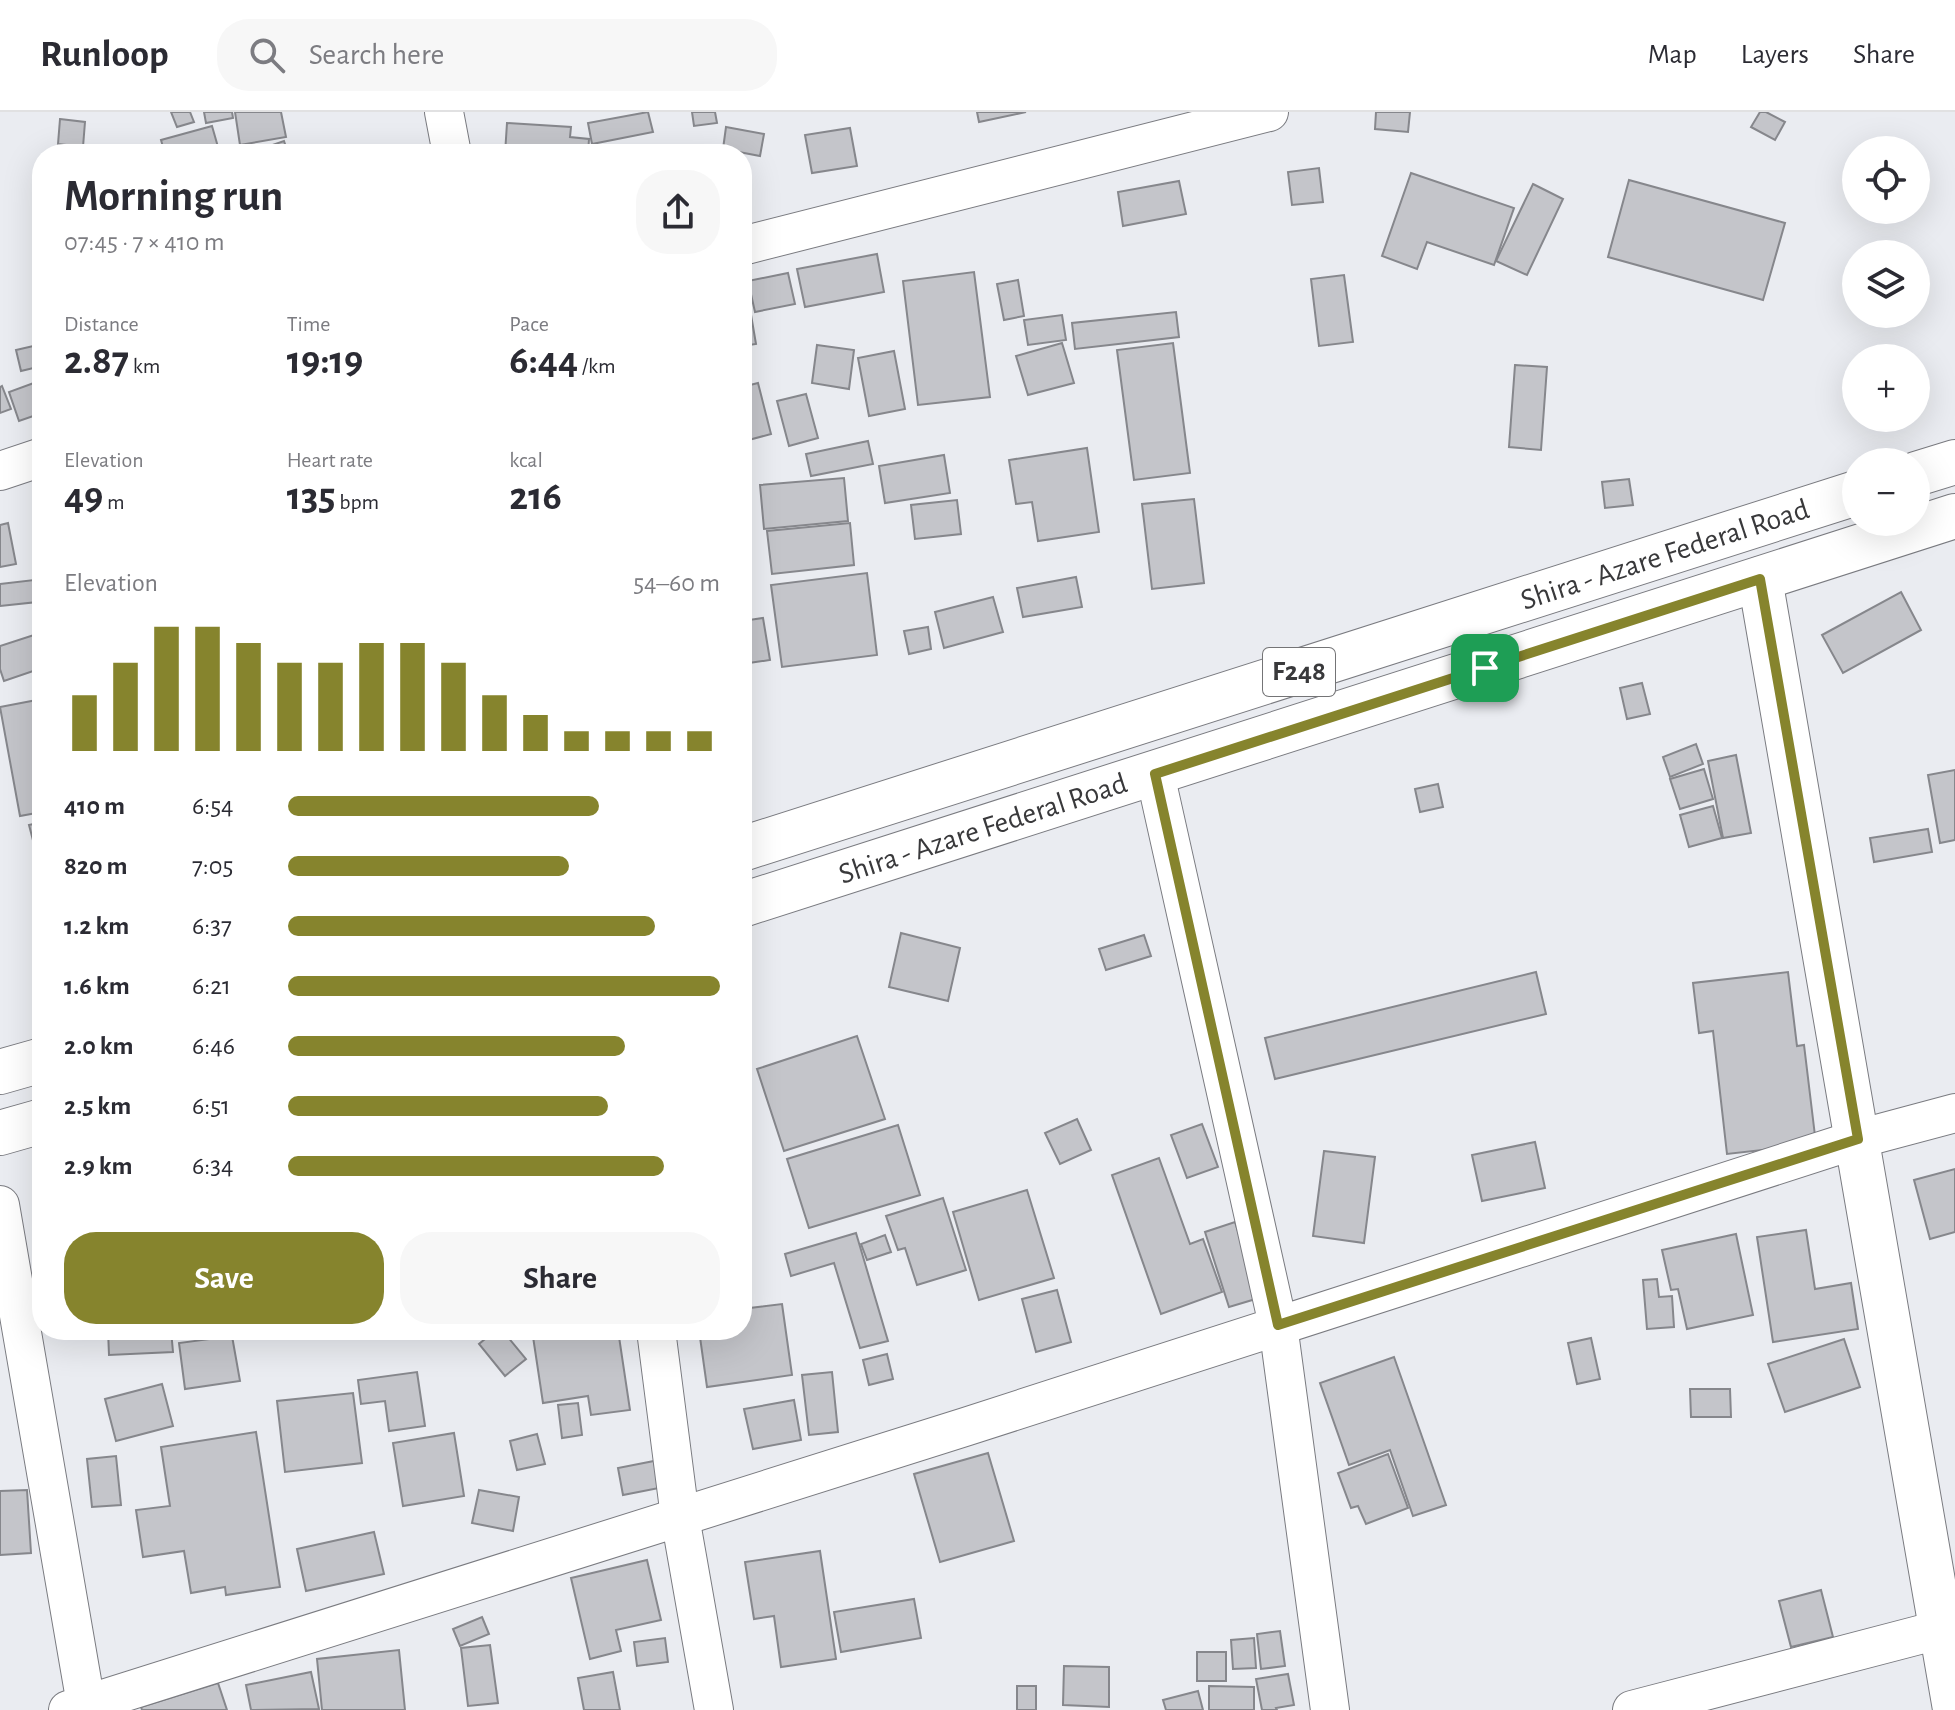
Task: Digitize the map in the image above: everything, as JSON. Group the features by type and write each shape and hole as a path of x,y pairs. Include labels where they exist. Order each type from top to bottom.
{"main road":[{"path":"1930,470 1955,462"},
{"name":"Shira - Azare Federal Road","path":"752,846 1842,497"},
{"name":"Shira - Azare Federal Road","path":"752,902 1955,516"},
{"path":"1760,579 1858,1139 1943,1569 1942,1629 1955,1709"},
{"path":"0,1072 32,1063"},
{"path":"0,1133 32,1124"}],"street":[{"path":"444,112 450,144"},
{"path":"752,243 1269,112"},
{"path":"0,471 32,460"},
{"path":"1155,774 1278,1325 1330,1710"},
{"path":"0,1205 80,1708 1858,1139 1955,1113"},
{"path":"657,1340 680,1517 714,1710"},
{"path":"1632,1710 1680,1703 1942,1629"}],"building":[{"path":"171,112 190,112 194,122 177,127"},
{"path":"204,112 232,112 233,118 206,123"},
{"path":"235,112 281,112 286,137 240,144"},
{"path":"648,112 653,132 592,144 588,123"},
{"path":"692,112 715,112 717,123 694,126"},
{"path":"977,112 1026,112 979,122"},
{"path":"1376,112 1410,112 1408,132 1375,129"},
{"path":"1760,112 1785,122 1775,140 1751,127"},
{"path":"60,119 85,122 83,144 58,144"},
{"path":"507,123 571,127 570,137 589,139 589,144 506,144"},
{"path":"212,126 217,144 162,144 161,140"},
{"path":"726,127 764,134 760,156 752,154 752,144 724,144"},
{"path":"850,128 857,166 812,173 805,135"},
{"path":"1319,168 1323,202 1292,205 1288,172"},
{"path":"1411,173 1514,208 1494,265 1427,242 1417,269 1382,256"},
{"path":"1629,180 1785,223 1763,300 1608,257"},
{"path":"1179,181 1186,214 1123,226 1118,192"},
{"path":"1533,184 1563,199 1527,275 1496,261"},
{"path":"877,254 884,292 805,307 797,269"},
{"path":"974,272 990,397 918,405 903,281"},
{"path":"788,273 795,304 755,312 752,280"},
{"path":"1344,275 1353,342 1319,346 1311,279"},
{"path":"1018,280 1024,316 1004,320 997,284"},
{"path":"1176,312 1179,337 1075,349 1072,323"},
{"path":"1062,315 1066,340 1028,345 1024,320"},
{"path":"752,321 756,344 752,345"},
{"path":"1062,343 1074,383 1028,395 1016,356"},
{"path":"1173,343 1190,473 1134,480 1117,350"},
{"path":"817,345 854,350 849,389 812,383"},
{"path":"32,346 32,368 21,371 16,350"},
{"path":"894,351 905,409 869,416 858,358"},
{"path":"1515,365 1547,367 1541,450 1509,447"},
{"path":"758,383 771,434 752,439 752,384"},
{"path":"32,384 32,416 19,421 9,392"},
{"path":"0,387 11,409 0,413"},
{"path":"806,394 818,438 789,446 777,401"},
{"path":"868,441 873,464 811,476 806,454"},
{"path":"1087,448 1099,532 1038,541 1032,502 1016,504 1009,460"},
{"path":"944,455 950,493 885,503 879,466"},
{"path":"844,478 848,521 764,529 760,485"},
{"path":"1629,479 1633,505 1605,508 1602,482"},
{"path":"1194,499 1204,583 1152,589 1142,504"},
{"path":"957,500 961,534 915,539 911,505"},
{"path":"8,523 16,564 0,567 0,525"},
{"path":"850,523 854,565 772,574 767,531"},
{"path":"867,573 877,655 782,667 771,585"},
{"path":"1076,577 1082,607 1023,617 1017,588"},
{"path":"32,580 32,603 0,606 0,584"},
{"path":"1901,592 1921,630 1843,673 1822,635"},
{"path":"993,597 1003,632 944,648 935,612"},
{"path":"763,618 770,660 752,663 752,620"},
{"path":"928,627 931,649 909,654 904,631"},
{"path":"32,636 32,671 4,681 0,669 0,646"},
{"path":"1642,683 1650,714 1627,719 1620,688"},
{"path":"32,701 32,814 20,816 0,707"},
{"path":"1696,744 1703,764 1670,777 1663,757"},
{"path":"1736,755 1751,833 1723,838 1708,761"},
{"path":"1704,769 1713,799 1680,809 1670,779"},
{"path":"1955,770 1955,840 1940,843 1928,775"},
{"path":"1438,784 1443,807 1420,812 1415,789"},
{"path":"1713,806 1722,838 1689,847 1680,815"},
{"path":"1928,829 1932,852 1874,862 1870,838"},
{"path":"901,933 960,948 948,1001 889,987"},
{"path":"1144,935 1151,956 1106,970 1099,949"},
{"path":"1536,972 1546,1014 1275,1079 1265,1038"},
{"path":"1788,972 1797,1046 1804,1045 1816,1144 1727,1154 1713,1031 1699,1033 1693,983"},
{"path":"857,1036 885,1119 784,1151 757,1069"},
{"path":"1077,1119 1091,1150 1060,1164 1045,1133"},
{"path":"1202,1124 1218,1167 1187,1178 1171,1135"},
{"path":"898,1125 920,1195 809,1228 787,1159"},
{"path":"1535,1142 1545,1188 1482,1201 1472,1155"},
{"path":"1324,1151 1375,1157 1364,1243 1313,1236"},
{"path":"1159,1158 1190,1244 1203,1239 1222,1292 1161,1314 1112,1175"},
{"path":"1955,1169 1955,1232 1930,1239 1914,1180"},
{"path":"1027,1190 1054,1278 979,1300 953,1212"},
{"path":"943,1198 966,1270 917,1285 905,1248 898,1250 886,1216"},
{"path":"1235,1222 1259,1298 1229,1307 1205,1232"},
{"path":"1806,1230 1815,1289 1851,1283 1858,1329 1773,1342 1757,1237"},
{"path":"856,1233 888,1341 860,1348 834,1263 791,1276 785,1254"},
{"path":"1736,1234 1753,1315 1687,1329 1678,1289 1671,1290 1662,1250"},
{"path":"885,1235 891,1252 867,1260 861,1244"},
{"path":"1657,1279 1659,1297 1672,1296 1674,1327 1647,1329 1643,1280"},
{"path":"1057,1290 1071,1342 1036,1352 1022,1299"},
{"path":"782,1304 792,1375 707,1387 700,1340 752,1340 752,1308"},
{"path":"1591,1338 1600,1379 1577,1384 1568,1343"},
{"path":"1844,1339 1860,1387 1785,1412 1768,1364"},
{"path":"108,1340 172,1340 173,1352 109,1355"},
{"path":"233,1340 240,1381 185,1389 179,1343"},
{"path":"484,1340 510,1340 526,1359 505,1376 479,1344"},
{"path":"534,1340 620,1340 630,1410 591,1415 588,1396 543,1403"},
{"path":"887,1354 893,1379 869,1385 863,1360"},
{"path":"1394,1357 1446,1505 1413,1516 1390,1450 1349,1465 1320,1383"},
{"path":"417,1372 425,1426 389,1431 385,1401 361,1404 358,1380"},
{"path":"832,1372 838,1432 809,1435 802,1375"},
{"path":"162,1384 173,1426 116,1441 105,1399"},
{"path":"1690,1389 1730,1389 1731,1417 1691,1417"},
{"path":"353,1393 362,1463 285,1472 277,1401"},
{"path":"794,1400 801,1440 753,1449 744,1409"},
{"path":"578,1403 582,1435 562,1438 558,1405"},
{"path":"256,1432 280,1587 226,1595 225,1587 191,1593 184,1551 143,1557 136,1510 170,1506 161,1447"},
{"path":"454,1433 464,1496 403,1506 393,1443"},
{"path":"537,1434 545,1464 517,1470 510,1441"},
{"path":"988,1453 1014,1541 940,1562 914,1474"},
{"path":"1388,1454 1408,1508 1366,1524 1358,1506 1351,1508 1338,1473"},
{"path":"116,1456 121,1505 92,1507 87,1459"},
{"path":"654,1461 659,1488 623,1495 618,1468"},
{"path":"27,1490 31,1553 0,1555 0,1491"},
{"path":"479,1490 519,1497 513,1531 472,1523"},
{"path":"374,1532 384,1574 306,1591 297,1549"},
{"path":"820,1551 836,1659 781,1667 774,1616 754,1619 745,1562"},
{"path":"647,1560 661,1620 616,1630 621,1651 590,1659 571,1578"},
{"path":"1821,1590 1833,1637 1791,1647 1779,1601"},
{"path":"914,1599 921,1638 841,1652 834,1612"},
{"path":"482,1617 489,1634 460,1646 453,1629"},
{"path":"1280,1631 1285,1666 1261,1669 1257,1634"},
{"path":"665,1638 668,1662 637,1666 634,1642"},
{"path":"1254,1638 1256,1668 1233,1669 1231,1640"},
{"path":"490,1645 498,1703 468,1706 461,1648"},
{"path":"399,1650 405,1710 322,1710 317,1659"},
{"path":"1197,1652 1226,1652 1226,1681 1197,1681"},
{"path":"1064,1666 1109,1667 1109,1707 1063,1705"},
{"path":"311,1672 319,1709 251,1710 246,1685"},
{"path":"613,1672 620,1710 584,1710 578,1678"},
{"path":"1288,1674 1294,1705 1262,1710 1256,1679"},
{"path":"218,1683 227,1710 142,1710 141,1707"},
{"path":"1017,1686 1036,1686 1036,1710 1017,1710"},
{"path":"1209,1686 1254,1687 1254,1710 1209,1710"},
{"path":"1198,1691 1203,1710 1166,1710 1163,1700"}],"route":[{"path":"1760,579 1858,1139 1278,1325 1155,774 1485,668 1760,579"}]}
